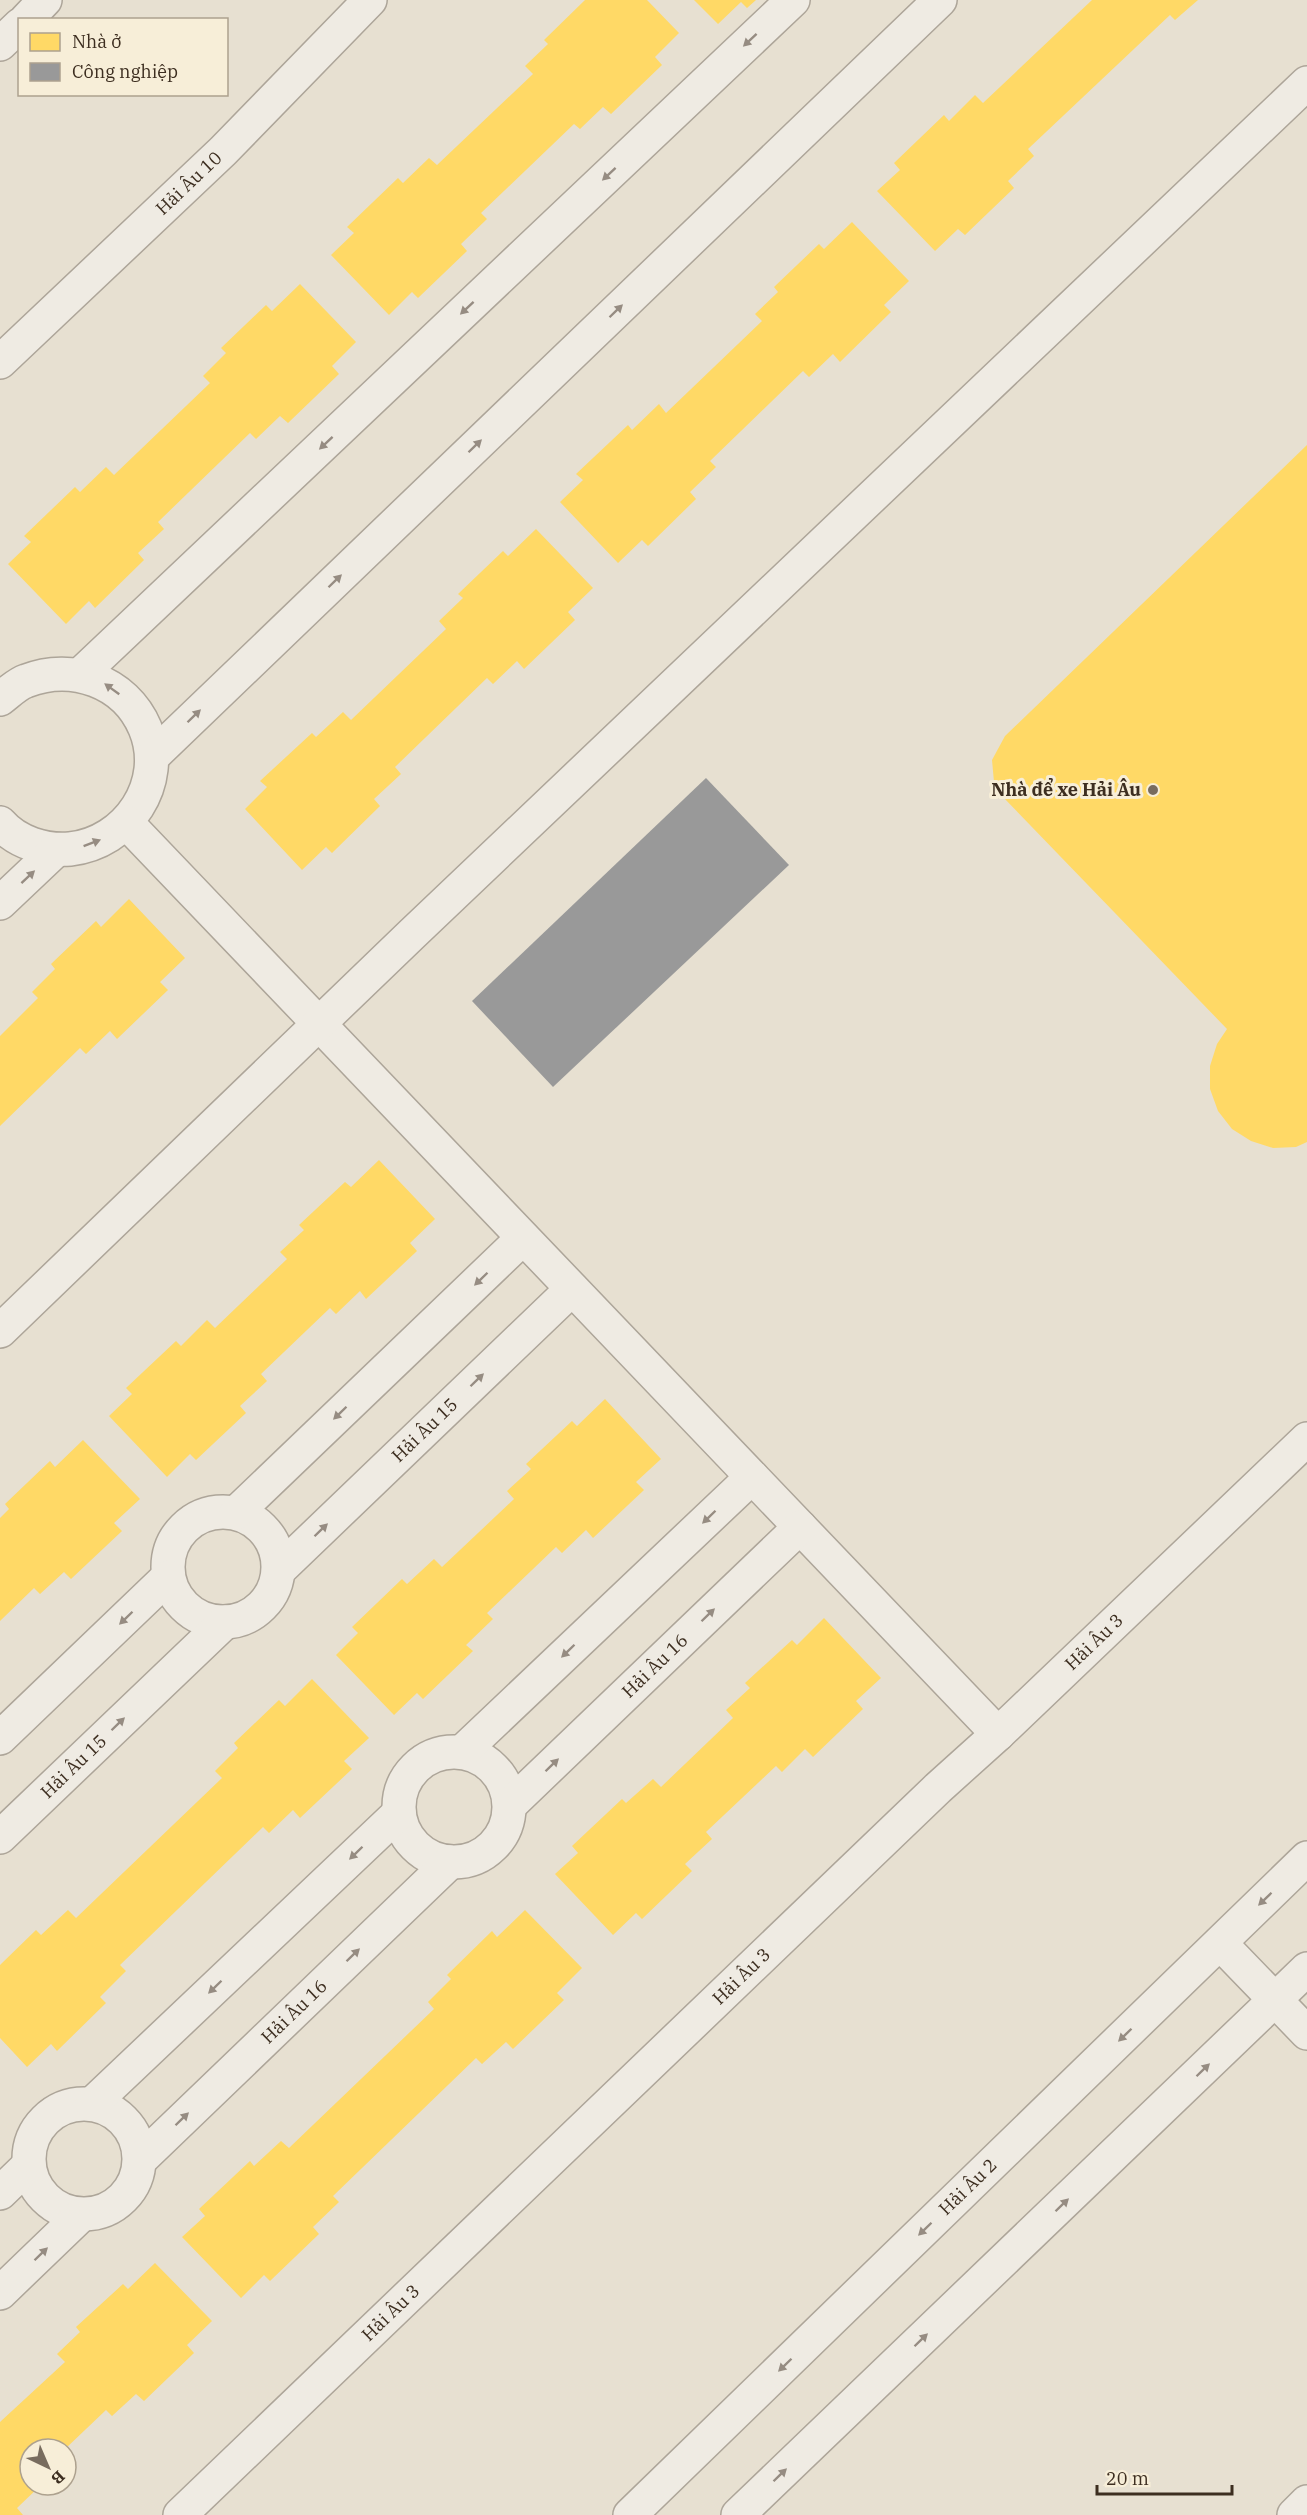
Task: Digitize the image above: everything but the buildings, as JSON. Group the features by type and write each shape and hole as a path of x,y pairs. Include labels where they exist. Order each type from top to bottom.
{"street":[{"path":"28,18 45,0"},
{"name":"Hải Âu 10","path":"0,362 223,151 370,0"},
{"path":"81,674 793,0"},
{"path":"152,757 940,0"},
{"path":"0,44 18,27"},
{"path":"0,1331 318,1024 1307,83"},
{"path":"0,823 28,844 56,850 86,847 113,834 135,814 147,787 152,757 145,728 129,703 108,684 81,674 52,674 24,681 2,693"},
{"path":"126,822 998,1734"},
{"path":"0,903 56,850"},
{"path":"236,1513 523,1238"},
{"name":"Hải Âu 15","path":"0,1837 225,1622 249,1615 267,1600 275,1586 279,1570 572,1289"},
{"name":"Hải Âu 3","path":"180,2515 938,1788 998,1734 1307,1439"},
{"path":"462,1752 752,1477"},
{"path":"225,1622 195,1615 183,1605 168,1577 168,1559 174,1542 185,1527 200,1516 218,1511 248,1517 268,1534 278,1558 279,1570"},
{"name":"Hải Âu 16","path":"0,2293 81,2215 103,2211 122,2200 137,2175 140,2160 450,1862 480,1856 493,1847 508,1821 510,1805 800,1527"},
{"path":"0,1738 168,1577"},
{"path":"450,1862 431,1858 415,1847 404,1831 399,1813 400,1796 405,1780 415,1767 429,1757 446,1752 462,1752 478,1756 490,1764 504,1783 510,1805"},
{"path":"92,2104 399,1813"},
{"name":"Hải Âu 2","path":"630,2515 1307,1858"},
{"path":"1220,1942 1307,2033"},
{"path":"738,2515 1307,1969"},
{"path":"81,2215 66,2212 52,2205 32,2181 28,2166 29,2149 34,2133 45,2120 59,2109 75,2104 92,2104 107,2109 131,2130 140,2160"},
{"path":"0,2193 28,2166"},
{"path":"1294,2515 1307,2502"}],"place":[{"name":"Nhà để xe Hải Âu","path":"1153,790"}]}
